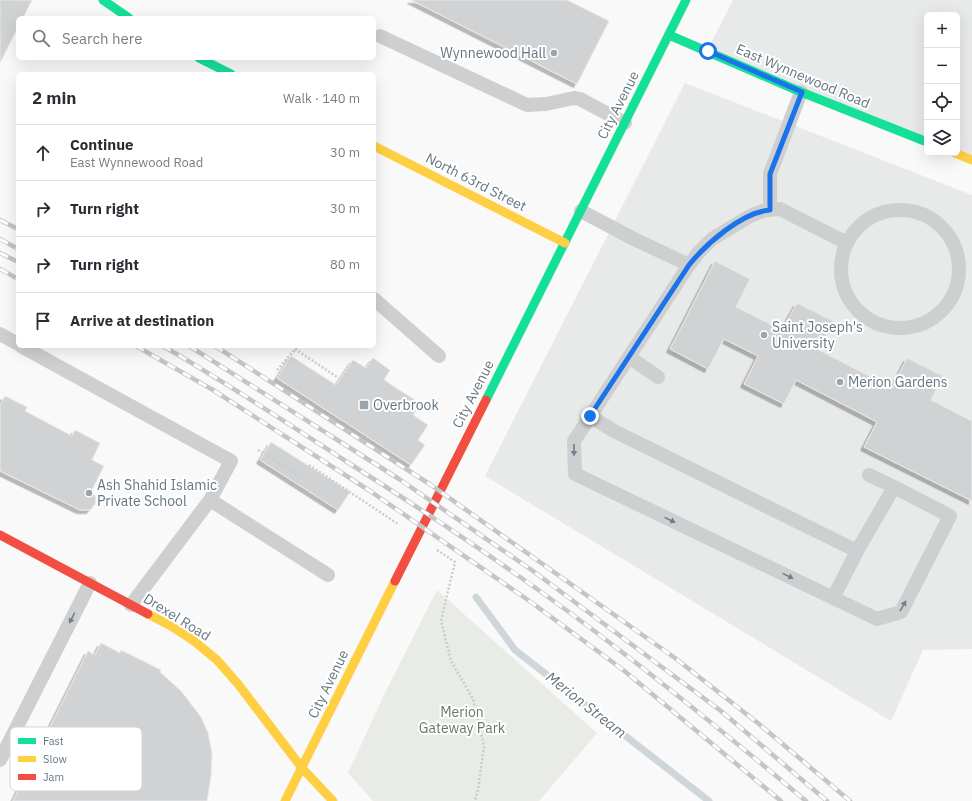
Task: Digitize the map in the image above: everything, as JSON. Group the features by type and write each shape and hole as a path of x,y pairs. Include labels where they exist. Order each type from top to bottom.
{"main road":[{"path":"103,0 126,16"},
{"name":"City Avenue","path":"285,801 686,0"},
{"name":"East Wynnewood Road","path":"669,35 802,92 924,141"},
{"path":"203,60 227,72"},
{"name":"North 63rd Street","path":"376,147 565,243"},
{"path":"960,155 972,160"},
{"name":"Drexel Road","path":"0,535 171,626 194,641 217,660 238,684 302,768 333,801"}],"lane":[{"path":"380,36 527,105 546,104 574,98 580,99 625,123"},
{"path":"770,210 770,174 802,92"},
{"path":"847,243 780,209 770,210 750,216 712,239 689,265 574,441 574,474 877,619 901,612 950,516 869,475"},
{"path":"893,210 914,210 934,219 948,234 958,252 960,273 955,292 944,309 921,324 900,328 885,326 866,318 857,310 846,293 841,272 843,252 847,243 852,234 873,216 893,210"},
{"path":"581,211 634,239 689,265"},
{"path":"376,301 439,356"},
{"path":"0,334 16,343"},
{"path":"25,348 231,461 210,500 131,605"},
{"path":"629,357 658,377"},
{"path":"590,416 614,431 857,551"},
{"path":"833,598 857,551 894,487"},
{"path":"210,500 328,575"},
{"path":"17,727 90,583"},
{"path":"0,760 10,740"}],"path":[{"path":"277,370 295,349 337,377"},
{"path":"258,450 301,477"},
{"path":"309,465 402,527"},
{"path":"435,549 455,562 441,621 450,661 473,698 484,746 476,801"}],"shaded area":[{"path":"733,0 972,0 972,156 960,151 960,12 924,12 924,137 708,49"},
{"name":"Saint Joseph's University","path":"685,83 972,195 972,649 923,650 891,721 485,476"}],"green space":[{"name":"Merion Gateway Park","path":"437,590 597,733 539,801 373,801 348,773 384,695"}],"building":[{"path":"0,0 32,0 24,16 16,16 16,31 0,63"},
{"name":"Wynnewood Hall","path":"411,0 567,0 609,21 577,84"},
{"name":"Merion Gardens","path":"715,261 750,279 736,307 782,330 797,303 833,321 819,350 892,388 907,358 943,376 931,400 972,421 972,501 864,447 877,422 796,380 784,404 744,384 758,356 724,339 708,369 670,349"},
{"name":"Overbrook","path":"291,356 336,385 353,360 366,368 373,358 390,370 384,380 421,404 413,415 428,425 418,440 425,445 411,465 277,378"},
{"path":"5,396 27,407 25,411 72,436 75,430 100,443 92,460 104,466 92,490 96,498 95,504 90,510 80,510 0,471 0,406"},
{"path":"271,442 350,492 338,510 260,460"},
{"path":"101,643 120,653 121,650 161,670 160,672 181,691 201,717 208,733 212,753 211,776 207,801 13,801 18,791 142,791 142,727 50,727 88,651 95,655"}],"waterway":[{"name":"Merion Stream","path":"476,597 515,650 709,801"}],"railway":[{"path":"0,220 16,228"},
{"path":"0,239 16,248"},
{"path":"0,253 16,261"},
{"path":"0,269 16,278"},
{"path":"140,348 213,390 370,491 528,600 622,669 781,801"},
{"path":"166,348 379,482 551,599 642,667 806,801"},
{"path":"192,348 399,479 533,571 721,711 827,801"},
{"path":"218,348 431,485 675,658 759,724 850,801"}],"traffic: fast":[{"path":"103,0 126,16"},
{"path":"486,400 686,0"},
{"path":"669,35 801,92 924,141"},
{"path":"203,60 227,72"}],"traffic: slow":[{"path":"376,147 565,243"},
{"path":"960,155 972,160"},
{"path":"285,801 395,581"},
{"path":"148,614 171,626 194,641 217,660 238,684 302,768 333,801"}],"traffic: jam":[{"path":"395,581 486,400"},
{"path":"0,535 148,614"}],"place":[{"name":"Wynnewood Hall","path":"554,53"},
{"name":"Saint Joseph's University","path":"764,335"},
{"name":"Merion Gardens","path":"840,382"},
{"name":"Overbrook","path":"364,405"},
{"name":"Ash Shahid Islamic Private School","path":"89,493"}],"route":[{"path":"590,416 699,252 712,239 725,230 750,216 770,210 770,174 802,92 708,51"}]}
